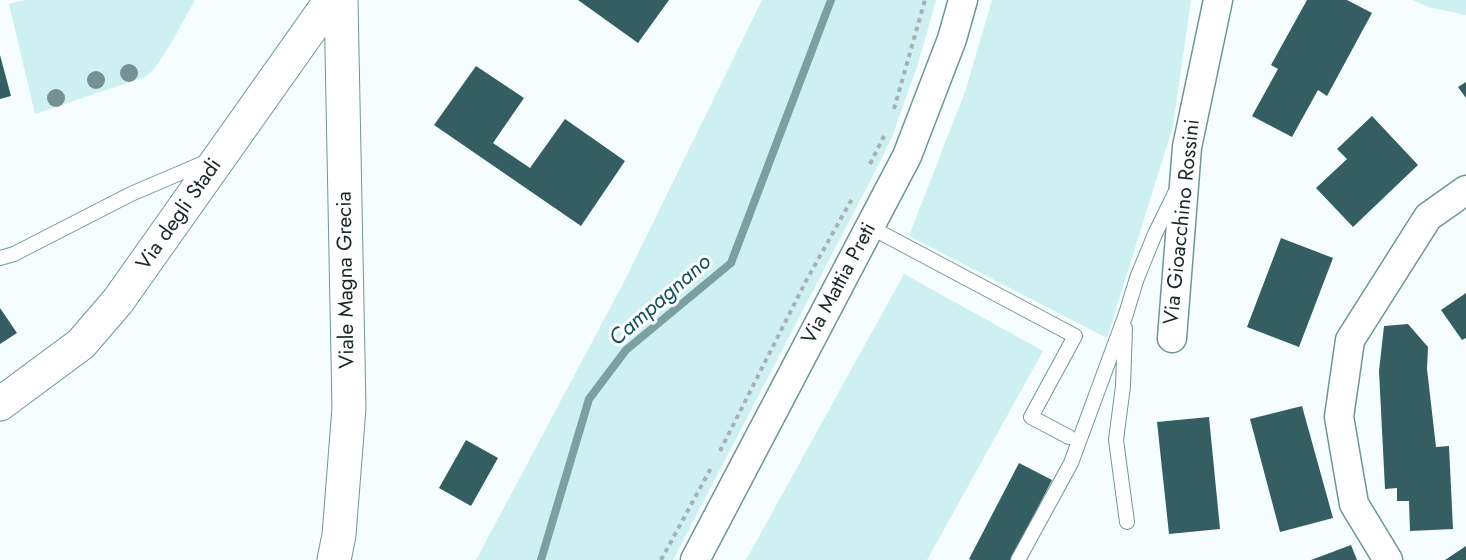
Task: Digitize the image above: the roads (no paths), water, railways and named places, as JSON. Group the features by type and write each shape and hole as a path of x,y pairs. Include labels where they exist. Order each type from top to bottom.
{"street":[{"name":"Via degli Stadi","path":"0,404 81,344 118,301 331,0"},
{"name":"Viale Magna Grecia","path":"334,560 339,535 349,408 341,0"},
{"name":"Via Mattia Preti","path":"695,560 907,156 952,39 963,0"},
{"name":"Via Gioacchino Rossini","path":"1172,338 1187,147 1218,0"},
{"path":"1388,560 1354,504 1350,482 1339,417 1350,340 1428,218 1466,190"}],"lane":[{"path":"0,258 14,254 130,194 222,156"},
{"path":"1018,560 1071,463 1137,278 1184,174"},
{"path":"870,227 1075,336 1031,417 1069,438"},
{"path":"1126,314 1123,386 1116,440 1127,522"}],"waterway":[{"name":"Campagnano","path":"541,560 589,399 626,350 731,263 831,0"}]}
